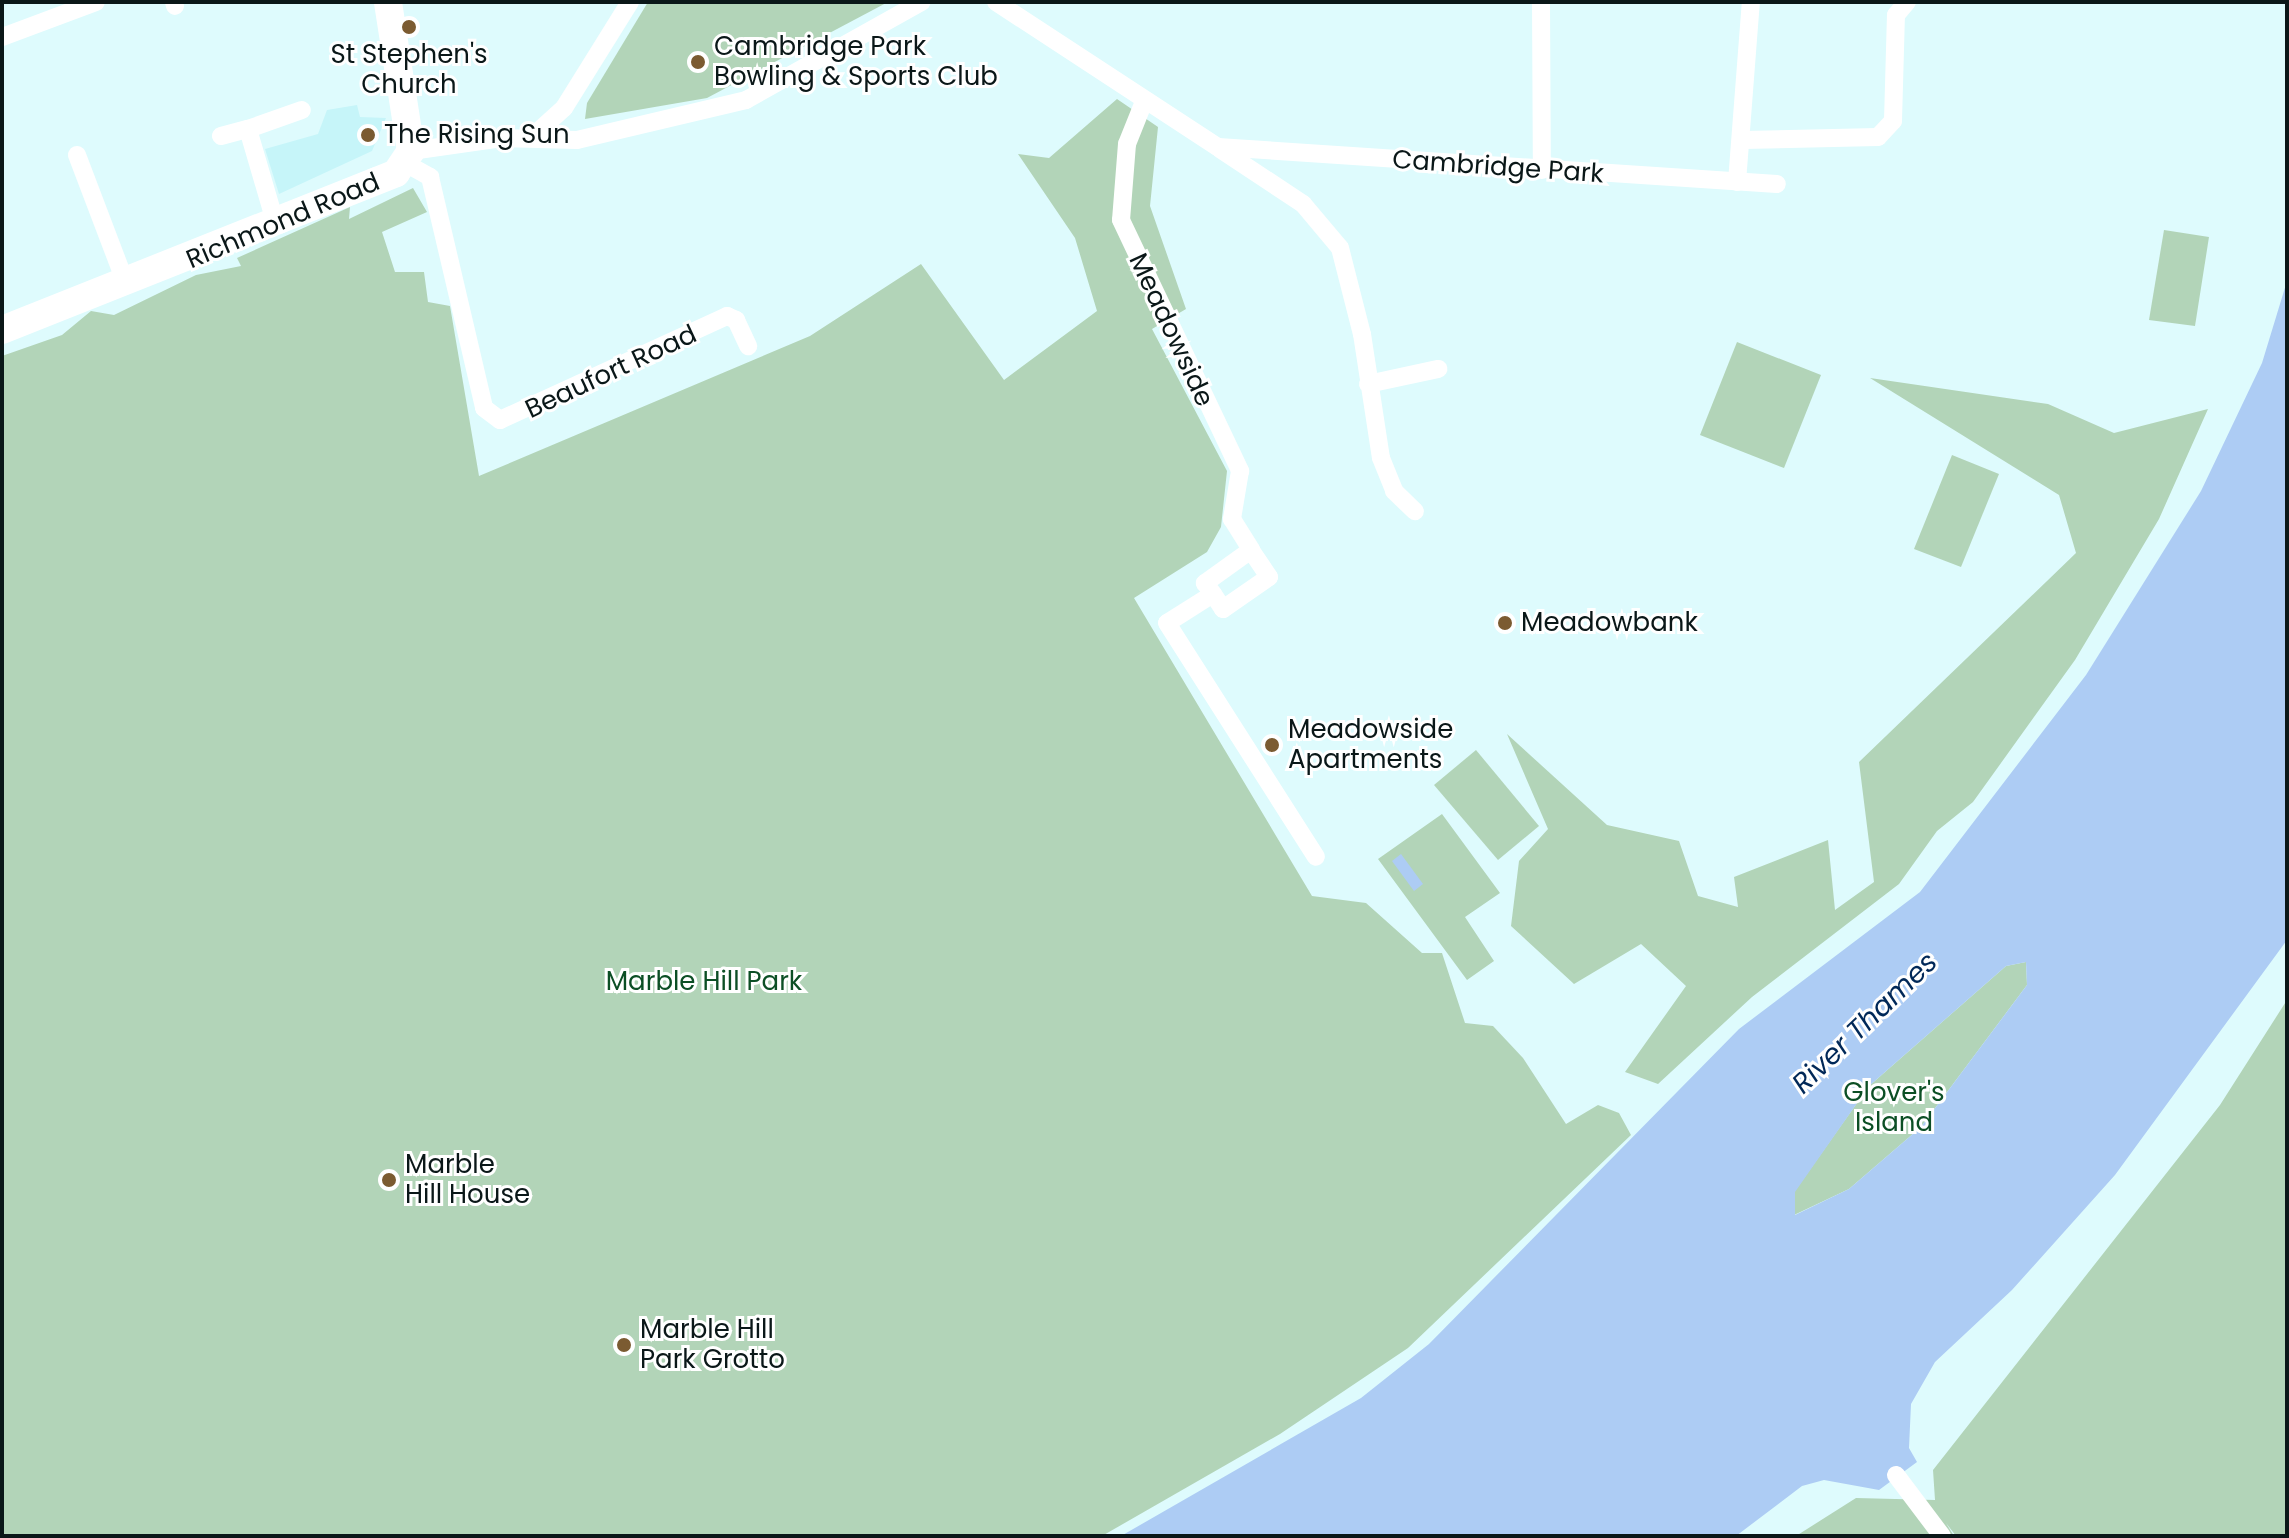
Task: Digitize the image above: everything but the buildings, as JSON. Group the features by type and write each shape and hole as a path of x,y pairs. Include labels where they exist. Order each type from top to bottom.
{"main road":[{"path":"388,2 408,157"},
{"name":"Richmond Road","path":"2,330 276,225 408,157"}],"street":[{"path":"2,37 96,2"},
{"path":"532,137 564,108 630,2"},
{"path":"408,157 532,137 577,140 638,131 746,100 921,2"},
{"name":"Cambridge Park","path":"996,2 1143,104 1218,147 1303,204 1340,248 1381,458 1394,491 1415,511"},
{"path":"1541,2 1542,170"},
{"path":"1737,182 1751,2"},
{"path":"1742,140 1878,137 1893,121 1896,15 1907,2"},
{"name":"Meadowside","path":"1143,104 1127,144 1121,220 1240,471 1232,519 1269,577 1223,609 1213,594"},
{"path":"221,136 302,110"},
{"path":"248,129 276,225"},
{"name":"Cambridge Park","path":"1218,147 1777,184"},
{"path":"77,155 126,284"},
{"name":"Beaufort Road","path":"408,157 430,177 484,408 500,420 727,316 736,320 748,346"},
{"path":"1368,384 1438,369"},
{"path":"1251,550 1205,583 1213,594 1167,623 1316,857"},
{"path":"1896,1475 1942,1536"}],"shaded area":[{"path":"357,105 360,117 386,118 372,151 279,194 265,149 318,134 327,110"}],"green space":[{"name":"Cambridge Park Bowling & Sports Club","path":"648,2 888,2 707,98 585,119 587,103"},
{"name":"Marble Hill Park","path":"1117,99 1158,127 1150,206 1186,309 1152,329 1227,471 1221,527 1207,552 1134,598 1312,896 1366,903 1422,953 1442,953 1465,1023 1493,1026 1523,1058 1566,1124 1598,1105 1619,1113 1631,1135 1408,1348 1280,1434 1102,1536 2,1536 2,356 62,335 91,311 114,315 196,275 241,266 237,258 350,207 349,219 413,188 427,212 382,232 395,272 424,272 428,302 450,306 479,476 810,336 921,264 1004,380 1097,311 1075,238 1018,154 1049,158"},
{"path":"2164,230 2209,237 2195,326 2149,320"},
{"path":"1737,342 1821,375 1784,468 1700,435"},
{"path":"1870,378 2048,404 2114,433 2208,409 2159,519 2075,660 1973,802 1937,831 1899,884 1752,997 1658,1084 1625,1072 1686,986 1641,944 1574,984 1511,926 1519,861 1548,829 1507,734 1607,825 1679,841 1698,896 1738,907 1734,877 1828,840 1835,910 1874,882 1859,762 2076,553 2059,495"},
{"path":"1952,455 1999,474 1961,567 1914,549"},
{"path":"1476,750 1539,826 1498,860 1434,785"},
{"path":"1442,814 1500,893 1465,917 1494,961 1467,980 1378,859"},
{"name":"Glover's Island","path":"2026,962 2027,985 1921,1127 1849,1189 1794,1215 1794,1192 1869,1086 2006,966"},
{"path":"2287,1000 2287,1536 1956,1536 1946,1523 1954,1536 1796,1536 1856,1498 1935,1500 1933,1470 2220,1105"}],"water":[{"name":"River Thames","path":"2287,281 2287,940 2115,1175 2012,1290 1935,1362 1911,1404 1909,1448 1917,1462 1879,1490 1824,1480 1802,1486 1736,1536 1121,1536 1361,1398 1429,1344 1739,1029 1920,892 2086,675 2201,491 2262,363","holes":["2026,962 2027,985 1921,1127 1849,1189 1795,1215 1795,1192 1869,1086 2006,966"]},
{"path":"1401,854 1423,884 1414,891 1392,861"}],"place":[{"name":"St Stephen's Church","path":"409,27"},
{"name":"Cambridge Park Bowling & Sports Club","path":"698,62"},
{"name":"The Rising Sun","path":"368,135"},
{"name":"Meadowbank","path":"1505,623"},
{"name":"Meadowside Apartments","path":"1272,745"},
{"name":"Marble Hill House","path":"389,1180"},
{"name":"Marble Hill Park Grotto","path":"624,1345"}]}
